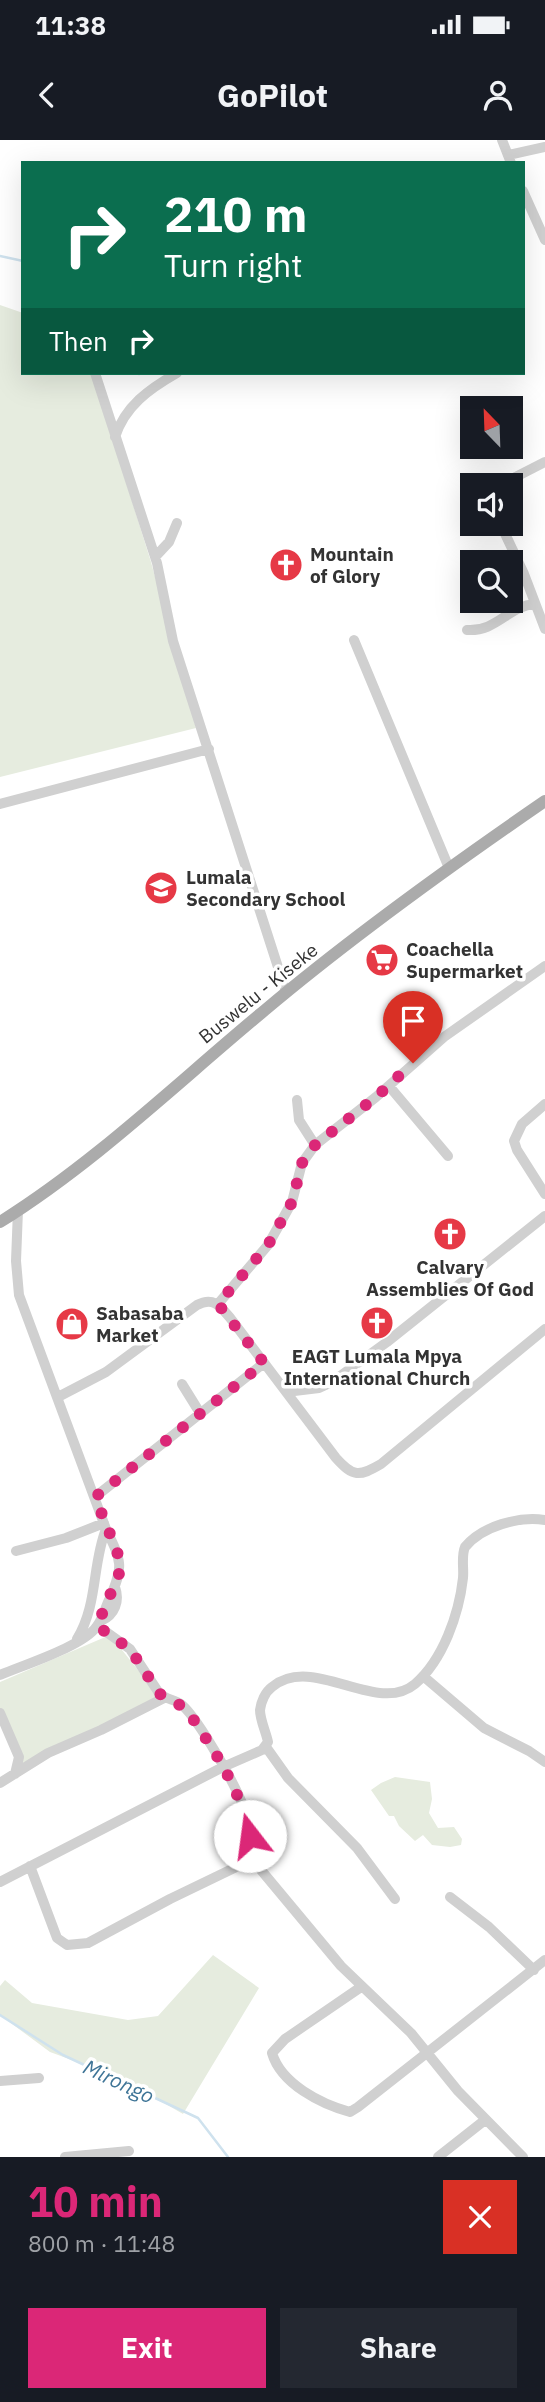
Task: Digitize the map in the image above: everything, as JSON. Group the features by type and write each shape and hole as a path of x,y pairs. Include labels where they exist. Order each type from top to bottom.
{"main road":[{"name":"Buswelu - Kiseke","path":"0,1222 112,1139 286,992 449,868 545,801"}],"street":[{"path":"502,140 510,159 545,147"},
{"path":"525,196 545,240"},
{"path":"96,375 155,557 173,641 286,992"},
{"path":"115,438 126,413 138,400 154,386 173,375"},
{"path":"523,473 545,462"},
{"path":"155,557 169,542 177,523"},
{"path":"506,536 545,629"},
{"path":"467,630 490,627 520,608 535,604"},
{"path":"354,640 449,868"},
{"path":"0,804 209,749"},
{"path":"218,1304 268,1245 292,1202 302,1163 315,1145 389,1086 444,1037 545,966"},
{"path":"389,1086 448,1156"},
{"path":"297,1100 299,1120 315,1145"},
{"path":"545,1104 522,1124 514,1141 545,1194"},
{"path":"0,1675 74,1643 98,1624 121,1569 120,1560 19,1295 16,1261 18,1210"},
{"path":"286,1392 319,1388 332,1382 387,1342 545,1216"},
{"path":"58,1397 106,1372 197,1305 208,1301 218,1304 335,1458 349,1472 361,1474 381,1464 545,1329"},
{"path":"95,1497 264,1363"},
{"path":"182,1384 200,1413"},
{"path":"0,1882 266,1747 268,1742 260,1712 268,1690 281,1680 295,1677 314,1678 391,1693 407,1689 423,1676 442,1646 456,1611 463,1577 465,1546 469,1541 500,1525 527,1519 545,1520"},
{"path":"16,1551 55,1542 105,1525"},
{"path":"74,1643 88,1616 105,1525"},
{"path":"98,1624 130,1649 164,1698 180,1703 187,1710 223,1767 245,1811 255,1858 270,1881 361,1987 411,2033 485,2120 523,2157"},
{"path":"423,1676 484,1728 545,1762"},
{"path":"0,1783 48,1753 164,1698"},
{"path":"0,1713 19,1757 15,1775"},
{"path":"266,1747 288,1778 352,1841 396,1899"},
{"path":"30,1866 53,1930 57,1938 66,1945 88,1943 255,1858"},
{"path":"450,1897 489,1927 534,1970"},
{"path":"361,1987 274,2049 274,2057 293,2083 306,2092 350,2112 545,1960"},
{"path":"0,2081 39,2078"},
{"path":"438,2157 485,2120"},
{"path":"65,2157 129,2151"}],"shaded area":[{"path":"0,305 21,312 21,375 93,375 151,562 196,728 0,777"},
{"path":"110,1635 162,1700 22,1765 0,1718 0,1682"},
{"path":"395,1777 430,1782 432,1799 429,1813 438,1828 454,1827 462,1839 461,1845 432,1845 423,1835 415,1841 399,1826 394,1816 389,1816 371,1790"},
{"path":"213,1955 259,1988 183,2114 121,2078 50,2052 0,2015 0,1986 5,1980 32,2003 128,2020 158,2016"}],"waterway":[{"path":"0,256 21,261"},
{"name":"Mirongo","path":"0,2015 63,2055 198,2118 228,2157"}],"place":[{"name":"Mountain of Glory","path":"286,565"},
{"name":"Lumala Secondary School","path":"161,888"},
{"name":"Coachella Supermarket","path":"382,960"},
{"name":"Calvary Assemblies Of God","path":"450,1234"},
{"name":"EAGT Lumala Mpya International Church","path":"377,1323"},
{"name":"Sabasaba Market","path":"72,1324"}],"route":[{"path":"250,1836 245,1811 236,1788 187,1710 180,1703 164,1698 130,1649 97,1626 121,1569 117,1551 95,1497 264,1363 218,1304 268,1245 292,1202 302,1163 315,1145 376,1097 413,1063"}]}
